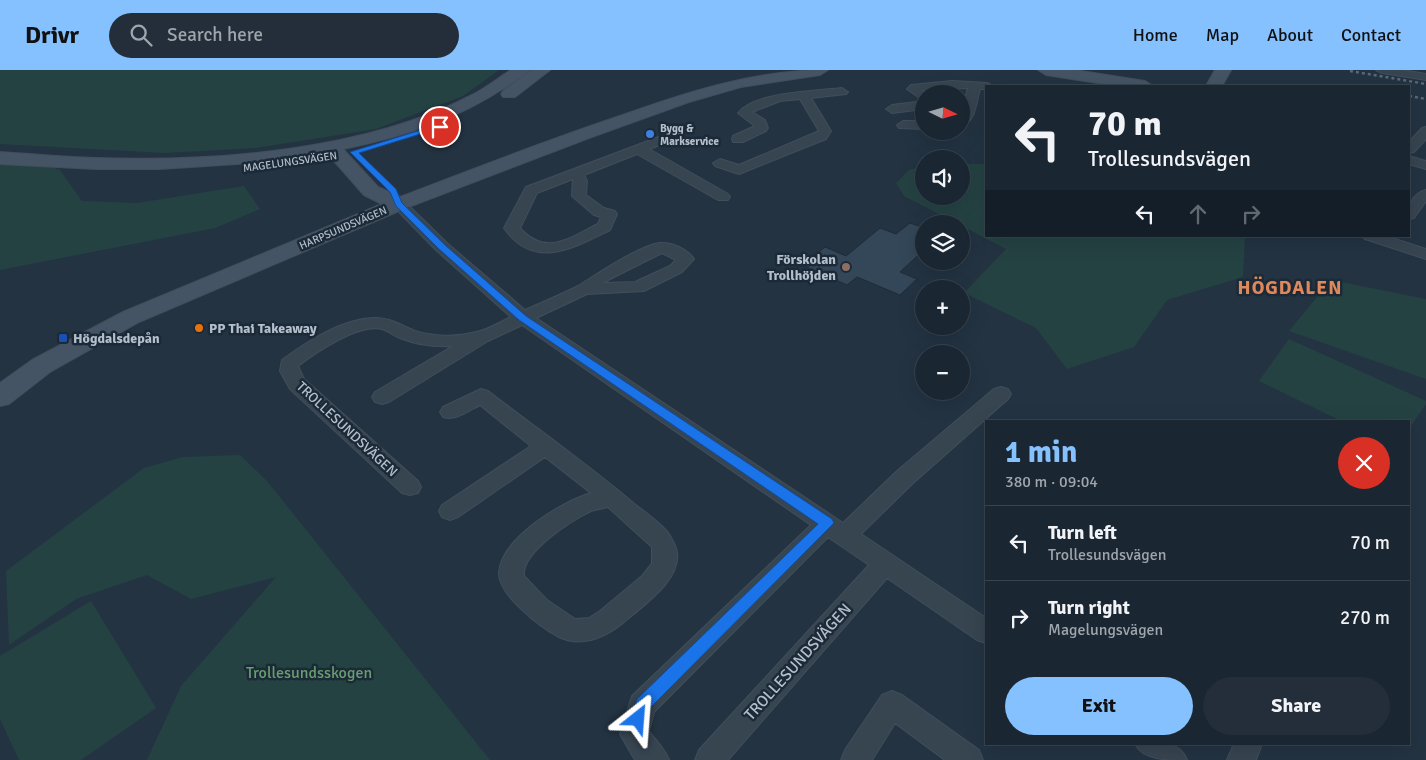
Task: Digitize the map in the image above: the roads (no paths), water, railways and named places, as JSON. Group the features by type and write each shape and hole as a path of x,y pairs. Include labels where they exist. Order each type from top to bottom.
{"street":[{"name":"MAGELUNGSVÄGEN","path":"342,149 453,110 495,89 521,70"},
{"name":"MAGELUNGSVÄGEN","path":"0,158 108,164 163,171 219,170 406,138 470,115 514,92 542,70"},
{"name":"HARPSUNDSVÄGEN","path":"0,397 41,366 378,187 583,134 683,99 739,83 820,70"},
{"path":"1046,70 1139,85"},
{"path":"1215,85 1223,70"},
{"path":"1382,70 1426,77"},
{"path":"970,109 981,86"},
{"path":"738,139 762,128 763,125 744,112 747,110 774,99 842,92"},
{"path":"720,163 739,170 821,136 825,132 823,127 804,95"},
{"path":"892,109 915,105"},
{"path":"902,125 915,125"},
{"path":"1410,148 1426,131"},
{"path":"575,173 580,177 581,182 579,196 599,212 610,214 605,227 568,244 544,250 538,249 517,235 512,228 531,190 575,173 640,150 672,136"},
{"path":"342,149 378,187 442,247 523,318 985,631"},
{"path":"640,150 723,198"},
{"path":"1410,160 1426,165"},
{"path":"1410,189 1426,194"},
{"path":"1410,214 1419,200 1426,194"},
{"path":"1376,237 1393,240 1426,254"},
{"name":"TROLLESUNDSVÄGEN","path":"382,397 482,337 584,289 600,277 660,248 671,249 686,259 676,269 638,287 584,289"},
{"name":"TROLLESUNDSVÄGEN","path":"410,487 297,384 289,372 289,364 307,351 342,333 372,322 385,324 420,338 458,340 482,337"},
{"path":"655,760 650,757 634,734 642,705 836,529 904,478 1001,394"},
{"path":"450,412 482,396 612,498 660,540 666,548 666,558 659,576 615,614 593,628 576,631 562,626 521,593 511,576 512,563 519,552 554,523 583,505 612,498"},
{"path":"450,511 546,446"},
{"name":"TROLLESUNDSVÄGEN","path":"709,760 886,563"},
{"path":"855,760 892,704 969,760"},
{"path":"1151,745 1173,760"},
{"path":"1241,760 1248,745"}],"railway":[{"path":"1350,71 1426,84"},
{"path":"1410,96 1426,99"}],"place":[{"name":"Bygg & Markservice","path":"650,134"},
{"name":"Förskolan Trollhöjden","path":"846,267"},
{"name":"PP Thai Takeaway","path":"199,328"},
{"name":"Högdalsdepån","path":"63,338"}],"district":[{"name":"HÖGDALEN","path":"1290,288"}],"park label":[{"name":"Trollesundsskogen","path":"309,673"}]}
